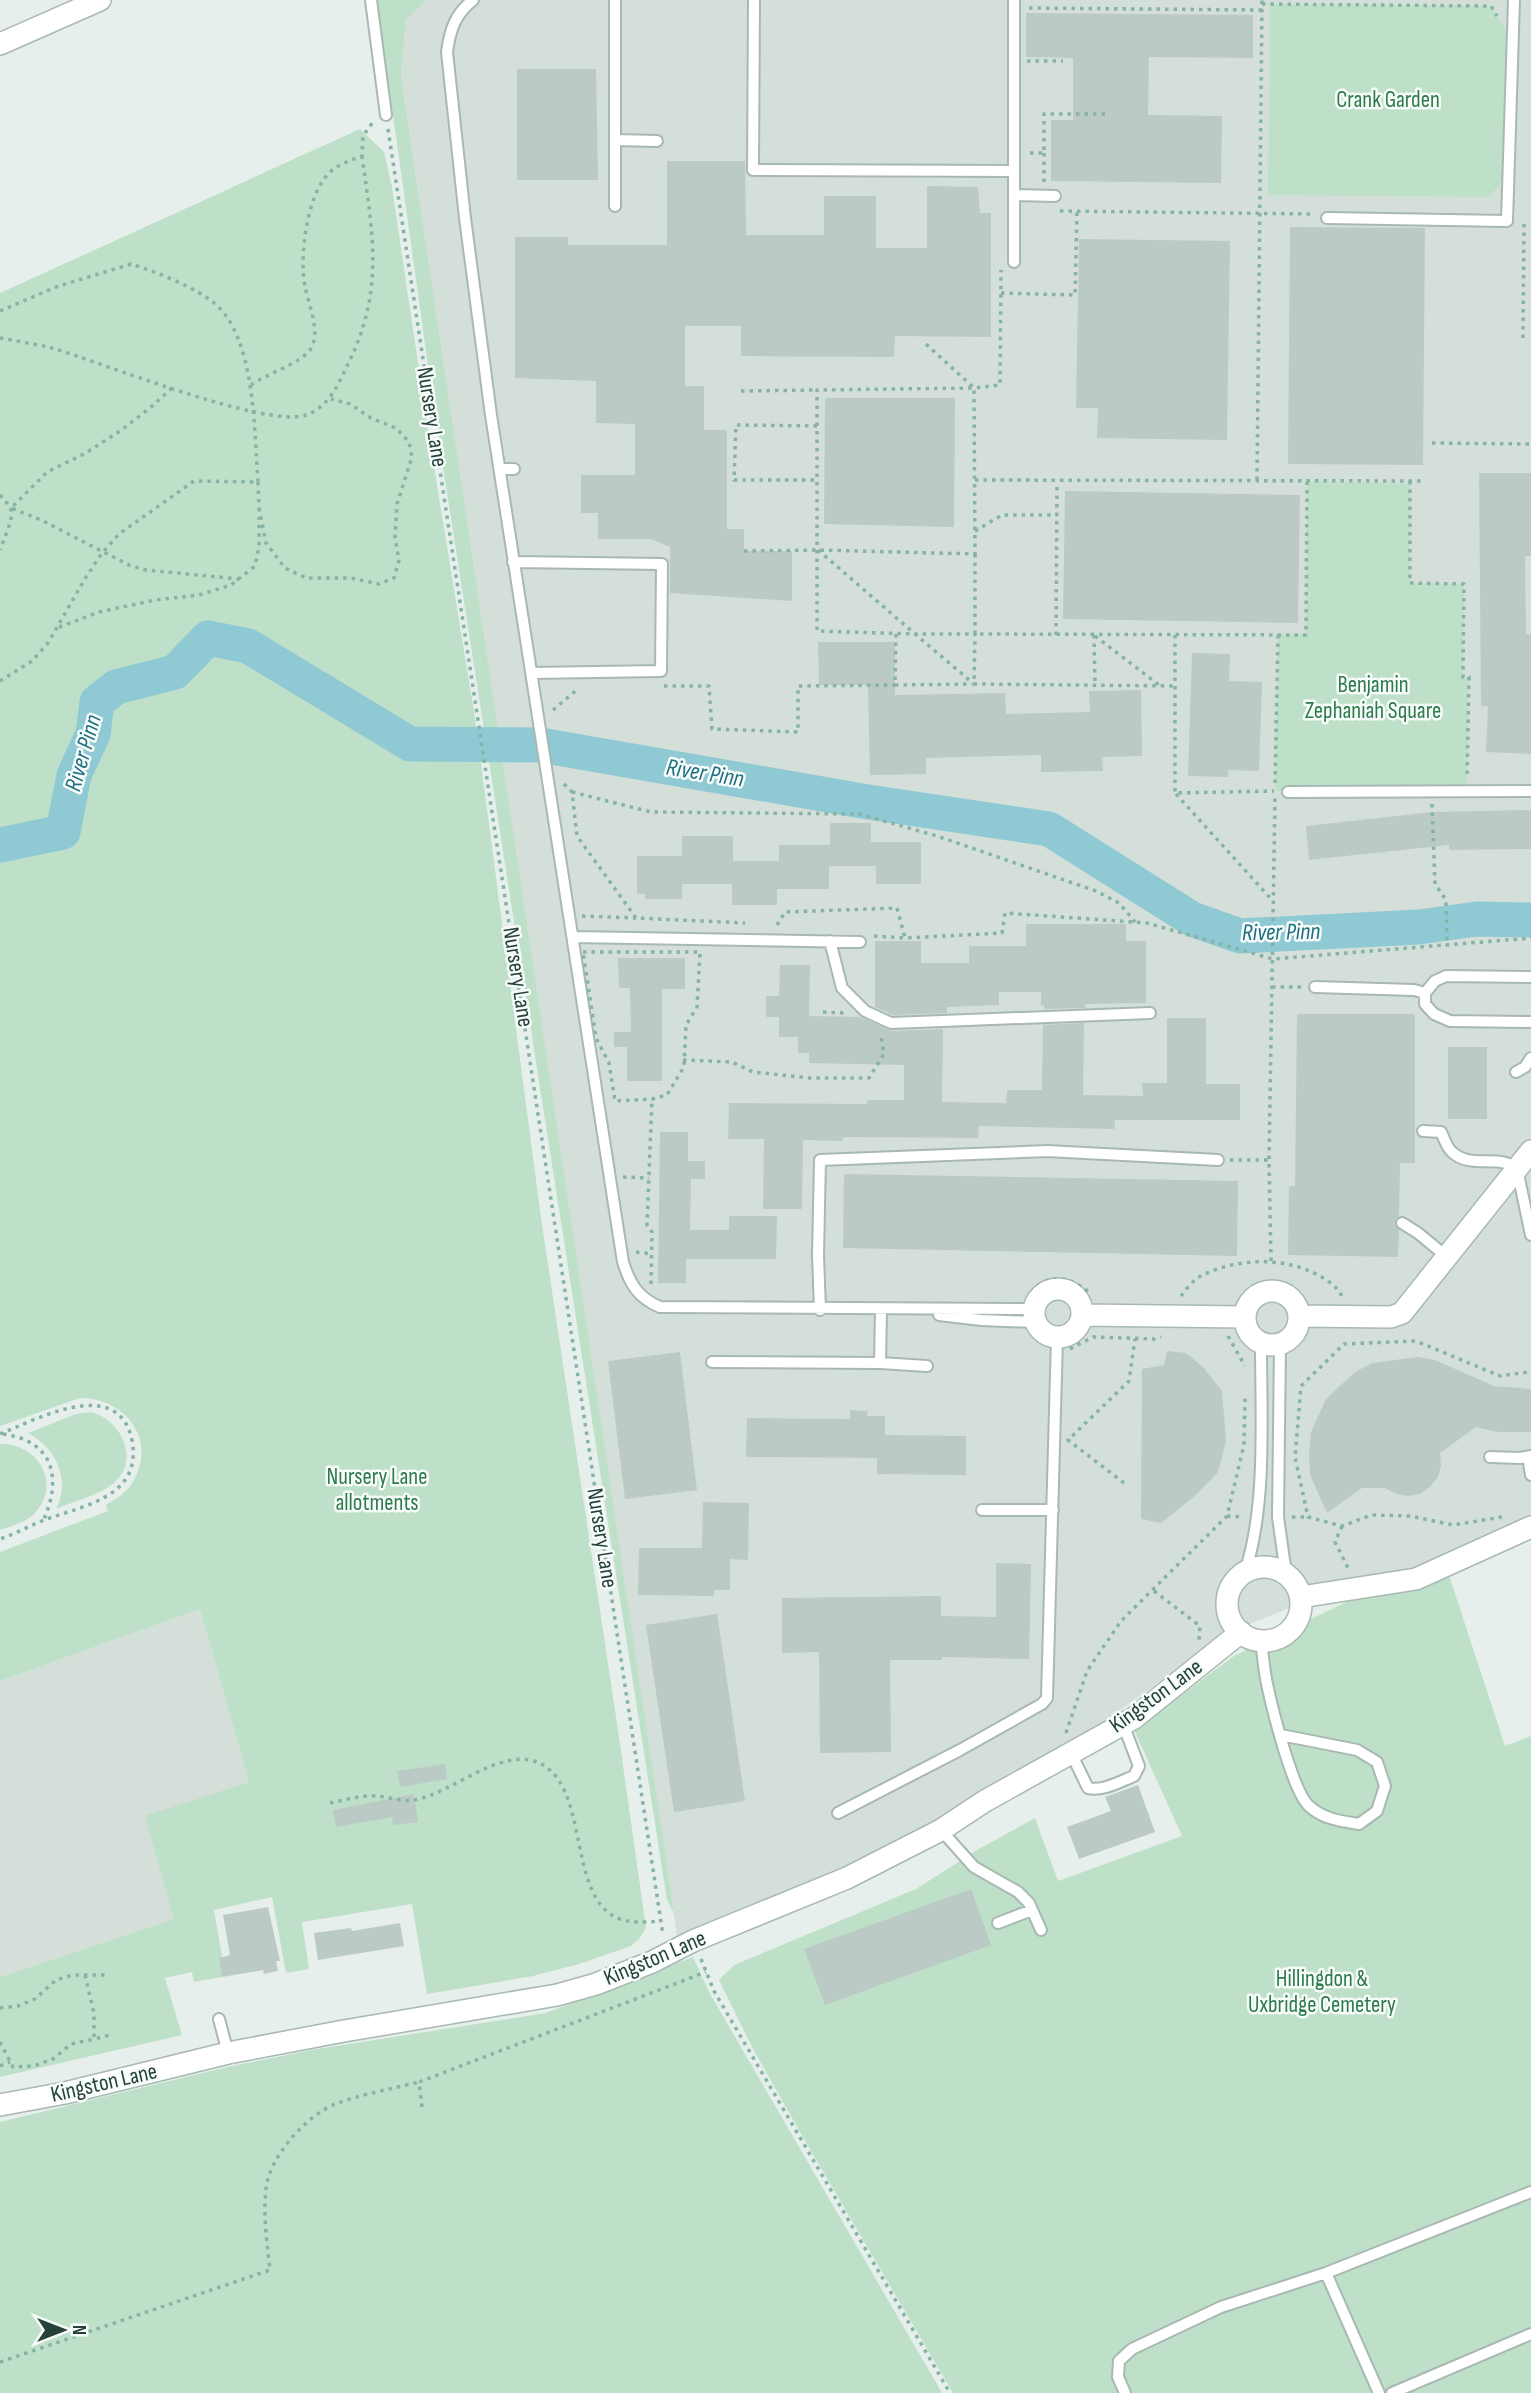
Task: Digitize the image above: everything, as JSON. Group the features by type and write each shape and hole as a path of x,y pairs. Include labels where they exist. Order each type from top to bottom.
{"street":[{"path":"0,44 100,0"},
{"path":"1299,1316 1391,1317 1402,1313 1531,1151"},
{"path":"1063,1289 1075,1296 1082,1307 1082,1315 1077,1329 1065,1337 1063,1344 1047,1336 1032,1309 1043,1294 1063,1289"},
{"path":"1273,1291 1284,1293 1291,1299 1299,1316 1295,1333 1270,1344 1248,1332 1244,1317 1251,1300 1259,1294 1273,1291"},
{"path":"1082,1315 1244,1317"},
{"path":"1301,1597 1416,1579 1531,1527"},
{"path":"1266,1567 1286,1574 1296,1584 1301,1597 1298,1620 1283,1636 1261,1641 1241,1632 1228,1613 1230,1590 1245,1572 1266,1567"},
{"name":"Kingston Lane","path":"0,2105 65,2093 228,2053 557,1995 596,1984 847,1878 941,1830 1067,1748 1134,1718 1241,1632"}],"lane":[{"path":"371,0 386,116"},
{"path":"473,0 456,18 450,32 447,51 463,206 496,415 500,469 513,562 531,673 542,719 546,772 623,1262 631,1285 642,1297 660,1307 915,1310 956,1318 1032,1309"},
{"path":"615,0 615,206"},
{"path":"754,0 753,170 1013,171"},
{"path":"1013,262 1014,0"},
{"path":"1327,218 1507,221 1514,0"},
{"path":"615,140 657,141"},
{"path":"1013,195 1055,196"},
{"path":"500,469 514,469"},
{"path":"513,562 662,564 661,671 531,673"},
{"path":"1288,792 1531,791"},
{"path":"573,937 860,942"},
{"path":"830,941 842,988 865,1010 891,1023 1150,1013"},
{"path":"1531,976 1446,976 1435,981 1425,993 1425,1004 1433,1014 1450,1021 1531,1022"},
{"path":"1315,987 1414,990 1425,993"},
{"path":"1516,1072 1525,1067 1531,1058"},
{"path":"1423,1131 1441,1132 1450,1151 1466,1161 1510,1163 1517,1168 1531,1235"},
{"path":"820,1310 820,1160 1046,1151 1218,1160"},
{"path":"1402,1223 1447,1257"},
{"path":"880,1363 881,1310"},
{"path":"838,1813 960,1750 1045,1701 1048,1690 1053,1510 1063,1344"},
{"path":"1245,1572 1252,1552 1270,1344"},
{"path":"1270,1344 1278,1517 1286,1574"},
{"path":"712,1362 880,1363 927,1366"},
{"path":"1490,1457 1530,1456 1531,1475"},
{"path":"982,1510 1053,1510"},
{"path":"1261,1641 1266,1682 1281,1735 1299,1792 1307,1805 1327,1818 1359,1824 1377,1811 1385,1786 1377,1762 1357,1750 1281,1735"},
{"path":"1067,1748 1088,1788 1101,1788 1134,1776 1139,1766 1123,1724"},
{"path":"941,1830 974,1867 1018,1892 1032,1910 1041,1930"},
{"path":"998,1923 1032,1910"},
{"path":"219,2019 228,2053"},
{"path":"1125,2393 1118,2377 1119,2361 1132,2350 1221,2307 1326,2273 1531,2192"},
{"path":"1326,2273 1379,2393"},
{"path":"1392,2393 1531,2334"}],"path":[{"path":"1257,480 1262,5"},
{"path":"1025,8 1492,6 1498,16"},
{"path":"1024,61 1063,61"},
{"path":"1044,186 1044,114 1108,114"},
{"path":"0,338 50,348 172,388 280,418 306,415 331,399 359,343 371,300 374,258 362,156 363,136 374,121 386,116"},
{"name":"Nursery Lane","path":"386,116 660,1921 668,1954"},
{"path":"1013,153 1044,153"},
{"path":"251,384 306,356 313,344 314,329 304,283 304,232 311,207 326,176 341,163 362,156"},
{"path":"1055,211 1260,213"},
{"path":"1001,293 1075,295 1077,211"},
{"path":"0,311 56,287 131,264 200,293 216,304 226,316 237,339 251,384 259,508 259,547 255,566 232,585 199,595 155,600 99,612 57,627"},
{"path":"740,391 974,388 1000,385 1001,269"},
{"path":"926,344 974,388 974,684"},
{"path":"0,551 12,520 12,508 47,472 120,432 172,388"},
{"path":"817,390 817,631 896,634 1306,635 1307,481"},
{"path":"259,508 265,543 285,568 306,578 351,578 379,584 394,578 399,560 396,538 397,504 412,457 409,442 396,428 371,418 350,404 331,399"},
{"path":"817,426 736,425 734,480 818,480"},
{"path":"1432,443 1531,444"},
{"path":"975,480 1424,481"},
{"path":"0,681 32,661 48,643 102,552 119,534 194,481 258,482"},
{"path":"1056,635 1057,481"},
{"path":"1410,481 1410,583 1464,584 1463,677 1469,677 1467,790"},
{"path":"0,495 12,508 102,552 146,570 239,579"},
{"path":"975,531 1002,515 1057,515"},
{"path":"818,550 974,684"},
{"path":"744,551 975,554"},
{"path":"895,685 896,634"},
{"path":"1094,635 1095,685"},
{"path":"1094,635 1160,686"},
{"path":"1175,635 1175,793 1273,901"},
{"path":"1272,1261 1269,1160 1278,635"},
{"path":"658,686 709,686 712,729 798,732 798,686 1174,686"},
{"path":"542,719 580,687 568,687"},
{"path":"563,782 572,792 651,812 859,814 937,836 1096,891 1119,903 1135,923"},
{"path":"1432,791 1435,884 1446,901 1447,943"},
{"path":"572,792 577,836 636,918"},
{"path":"1175,793 1275,792"},
{"path":"765,924 778,925 785,912 897,908 905,938"},
{"path":"874,936 905,938 1002,933 1005,913 1147,923 1273,959 1531,938"},
{"path":"577,916 752,923"},
{"path":"700,951 697,1007 686,1026 683,1060 684,1068 667,1095 615,1101 609,1063 596,1038 583,952 700,951"},
{"path":"1272,987 1315,987"},
{"path":"823,1012 847,1013 842,1002"},
{"path":"683,1060 732,1062 753,1072 809,1078 869,1078 884,1054 879,1025"},
{"path":"651,1293 652,1232 647,1225 652,1098"},
{"path":"1241,1160 1269,1160"},
{"path":"617,1177 649,1178"},
{"path":"630,1252 652,1254"},
{"path":"1180,1297 1196,1278 1231,1264 1272,1261 1315,1272 1339,1290 1344,1299"},
{"path":"1032,1309 1035,1288 1048,1279 1067,1279 1081,1285 1091,1294"},
{"path":"1225,1331 1245,1365 1245,1378"},
{"path":"1063,1344 1093,1337 1155,1339 1171,1334"},
{"path":"1068,1440 1129,1381 1135,1339"},
{"path":"1308,1517 1295,1457 1301,1386 1344,1344 1416,1341 1500,1376 1528,1372"},
{"path":"1067,1748 1087,1671 1121,1620 1227,1516 1244,1445 1245,1392"},
{"path":"0,1539 101,1498 120,1487 129,1475 134,1461 132,1438 127,1427 118,1414 100,1406 84,1404 1,1434"},
{"path":"1068,1427 1068,1454"},
{"path":"1,1434 22,1439 35,1446 49,1463 54,1487 43,1521"},
{"path":"1068,1440 1124,1483"},
{"path":"1289,1517 1308,1517 1342,1527 1372,1515 1410,1516 1454,1525 1505,1516"},
{"path":"1227,1516 1245,1517"},
{"path":"1342,1527 1335,1542 1346,1567 1353,1571"},
{"path":"1153,1590 1200,1626 1198,1647"},
{"path":"330,1803 374,1796 413,1800 433,1794 494,1766 514,1760 533,1761 550,1770 563,1786 593,1892 606,1910 622,1920 660,1921"},
{"path":"693,1941 720,2002 950,2393"},
{"path":"0,2362 270,2270 265,2232 266,2187 280,2154 301,2126 334,2105 419,2082 706,1972"},
{"path":"0,2008 18,2006 35,1999 56,1980 73,1975 109,1975"},
{"path":"85,1975 94,2013 94,2039"},
{"path":"0,2042 13,2067 34,2066 53,2059 71,2045 110,2035"},
{"path":"0,2066 10,2062"},
{"path":"419,2082 422,2107"}],"shaded area":[{"path":"426,0 1531,0 1531,1523 1444,1560 1354,1582 1227,1633 1073,1744 927,1832 757,1919 677,1936 401,76 406,18"},
{"path":"200,1609 249,1782 174,1919 0,1977 0,1681"}],"green space":[{"path":"377,0 426,0 406,19 401,76 674,1913 667,1900 435,416"},
{"name":"Crank Garden","path":"1270,4 1491,6 1508,34 1504,171 1500,185 1488,197 1268,195"},
{"name":"Nursery Lane allotments","path":"360,129 384,152 392,187 475,718 541,1218 646,1928 631,1946 579,1964 533,1976 427,1994 412,1904 302,1922 309,1969 286,1973 272,1897 214,1910 222,1957 222,1977 194,1982 192,1972 165,1978 182,2035 0,2077 0,1977 174,1919 145,1816 249,1782 200,1609 0,1681 0,1552 108,1511 106,1505 132,1484 140,1464 141,1449 139,1436 132,1423 110,1405 96,1400 80,1398 0,1426 0,293"},
{"name":"Benjamin Zephaniah Square","path":"1307,481 1410,484 1410,583 1464,584 1463,676 1469,677 1467,790 1275,791 1278,635 1306,634"},
{"path":"92,1412 104,1418 121,1435 127,1458 124,1469 118,1479 107,1488 56,1509 62,1487 58,1465 46,1447 28,1433 76,1414"},
{"path":"0,1444 14,1445 35,1457 46,1478 46,1489 43,1501 32,1516 0,1530"},
{"name":"Hillingdon & Uxbridge Cemetery","path":"1444,1560 1505,1746 1531,1736 1531,2393 953,2393 801,2134 752,2047 719,1980 734,1965 916,1889 977,1850 1035,1818 1058,1881 1182,1836 1134,1730 1234,1656 1340,1605"},
{"path":"693,1957 709,1992 942,2393 0,2393 0,2122 223,2068 311,2050 546,2013"}],"building":[{"path":"1026,13 1253,15 1253,58 1149,57 1148,115 1222,116 1221,183 1051,181 1051,120 1073,120 1073,58 1026,57"},
{"path":"517,69 596,69 598,180 517,180"},
{"path":"667,161 745,161 746,235 824,235 824,196 876,196 876,248 927,248 927,186 978,187 980,213 991,213 991,337 895,336 894,357 741,356 741,326 685,326 685,386 704,386 704,430 727,430 727,529 744,529 744,551 792,551 792,601 670,593 670,547 651,539 598,539 598,513 581,513 581,475 635,475 635,424 596,423 596,381 515,378 515,237 568,237 568,245 667,245"},
{"path":"1290,227 1425,228 1423,465 1288,464"},
{"path":"1079,239 1230,241 1227,440 1097,438 1098,408 1076,408"},
{"path":"825,398 955,398 954,527 824,524"},
{"path":"1479,473 1531,473 1531,556 1525,556 1526,634 1531,634 1531,754 1486,752 1488,706 1481,706"},
{"path":"1065,491 1300,495 1298,623 1063,619"},
{"path":"818,642 895,642 895,695 1005,693 1006,714 1090,712 1089,691 1141,690 1142,756 1102,757 1103,771 1041,772 1041,755 926,758 926,774 870,775 868,685 819,685"},
{"path":"1192,653 1230,654 1229,681 1262,682 1259,771 1228,770 1228,777 1188,776"},
{"path":"1531,810 1531,849 1449,850 1449,845 1309,860 1306,826 1433,812"},
{"path":"830,823 871,823 871,842 921,842 921,884 876,884 876,866 829,866 829,889 777,889 777,905 732,905 732,884 682,884 682,899 645,899 645,894 637,894 637,856 682,856 682,836 733,836 733,861 779,861 779,845 830,845"},
{"path":"1026,924 1126,924 1126,941 1146,941 1146,1003 1085,1004 1085,1008 1044,1009 1044,1005 1041,1005 1041,992 999,992 999,1005 947,1007 947,1013 893,1015 875,1007 875,941 921,941 921,963 969,963 969,946 1026,946"},
{"path":"618,958 685,958 685,989 662,989 662,1081 627,1081 627,1047 614,1047 614,1032 631,1032 630,988 619,988"},
{"path":"780,965 810,965 809,1016 860,1017 891,1031 943,1029 942,1102 1006,1103 1007,1090 1042,1090 1043,1025 1084,1023 1083,1095 1143,1096 1142,1083 1167,1083 1167,1018 1206,1018 1206,1084 1240,1084 1240,1120 1115,1120 1114,1129 979,1126 978,1138 843,1137 843,1141 803,1140 802,1209 763,1209 764,1139 728,1139 729,1103 867,1104 867,1100 904,1100 904,1065 809,1063 809,1053 798,1053 798,1037 779,1037 779,1017 766,1017 766,996 779,996"},
{"path":"1297,1014 1415,1014 1415,1163 1400,1163 1399,1216 1394,1223 1399,1230 1398,1257 1288,1255 1289,1186 1295,1186"},
{"path":"1448,1047 1487,1047 1487,1119 1448,1119"},
{"path":"660,1132 688,1132 688,1161 705,1161 705,1179 691,1179 690,1230 729,1230 729,1216 777,1216 776,1259 686,1259 686,1283 658,1283"},
{"path":"844,1174 1238,1181 1237,1256 843,1248"},
{"path":"1167,1351 1186,1353 1203,1367 1222,1391 1226,1441 1218,1472 1196,1495 1161,1523 1141,1519 1142,1369 1164,1365"},
{"path":"680,1352 697,1490 625,1499 608,1361"},
{"path":"1418,1357 1435,1360 1494,1386 1531,1389 1531,1432 1497,1432 1476,1427 1440,1453 1438,1477 1420,1494 1408,1496 1385,1488 1362,1488 1327,1513 1310,1475 1309,1453 1311,1432 1326,1399 1355,1372 1372,1363"},
{"path":"850,1410 868,1411 867,1416 885,1416 885,1435 966,1436 966,1475 877,1474 877,1458 746,1457 747,1418 850,1419"},
{"path":"703,1502 749,1503 748,1560 730,1559 730,1590 714,1590 714,1596 638,1595 639,1548 702,1548"},
{"path":"996,1563 1031,1564 1029,1659 942,1657 942,1660 890,1660 891,1752 820,1753 819,1652 782,1653 782,1598 941,1596 941,1616 996,1617"},
{"path":"717,1614 745,1801 674,1812 646,1625"},
{"path":"445,1764 447,1779 400,1787 397,1771"},
{"path":"1138,1785 1155,1832 1079,1859 1067,1827 1111,1811 1105,1797"},
{"path":"414,1794 418,1822 393,1825 392,1817 336,1827 333,1810"},
{"path":"971,1889 991,1945 825,2005 804,1949"},
{"path":"268,1907 280,1961 276,1961 278,1971 264,1974 263,1970 222,1977 219,1958 230,1955 223,1915"},
{"path":"400,1923 404,1946 318,1960 314,1933 351,1928 352,1931"}],"waterway":[{"name":"River Pinn","path":"0,845 63,832 74,775 93,734 97,702 116,687 175,672 208,638 248,646 410,744 540,745 862,801 1049,829 1192,919 1240,936 1419,927 1477,919 1531,920"}]}
